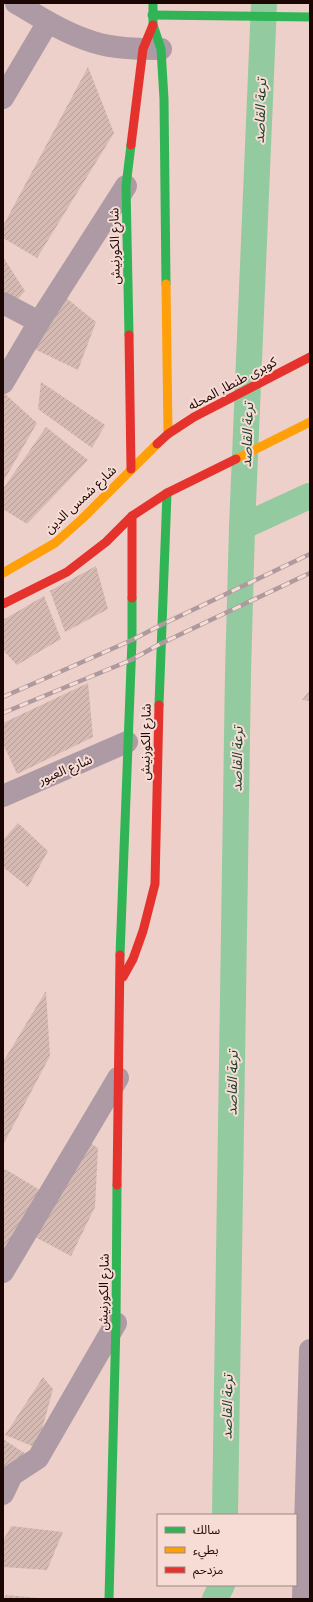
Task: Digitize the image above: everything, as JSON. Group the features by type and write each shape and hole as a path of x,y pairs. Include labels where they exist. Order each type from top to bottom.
{"street":[{"path":"16,3 48,22 94,42 118,47 152,49"},
{"name":"شارع الكورنيش","path":"131,469 126,186 152,49 153,3"},
{"path":"152,15 310,17"},
{"path":"3,98 48,22"},
{"name":"شارع الكورنيش","path":"153,25 152,49 164,99 168,434"},
{"path":"3,383 39,322 126,186"},
{"path":"3,303 39,322"},
{"name":"كوبرى طنطا, المحله","path":"168,434 194,417 309,357"},
{"path":"3,604 72,569 106,542 132,516 167,493 306,424"},
{"name":"شارع شمس الدين","path":"5,569 55,543 168,434"},
{"name":"شارع الكورنيش","path":"119,986 133,959 143,931 155,884 160,625 167,493"},
{"name":"شارع الكورنيش","path":"109,1599 116,1323 119,986 132,640 132,516"},
{"name":"شارع العبور","path":"3,796 128,742"},
{"path":"3,1272 118,1078"},
{"path":"3,1494 12,1475 38,1458 116,1323"},
{"path":"303,1599 310,1350"}],"building":[{"path":"88,67 114,133 37,258 3,238 3,226"},
{"path":"3,257 25,291 3,317"},
{"path":"55,289 96,322 78,370 22,343"},
{"path":"41,382 105,425 92,448 38,409"},
{"path":"3,392 37,423 3,482"},
{"path":"46,427 88,460 27,524 3,509 3,489"},
{"path":"96,566 108,609 65,632 50,591"},
{"path":"44,596 61,639 17,665 3,650 3,620"},
{"path":"88,683 93,737 17,774 3,744 3,723"},
{"path":"310,690 310,701 302,700"},
{"path":"18,823 48,851 28,887 3,867 3,840"},
{"path":"46,991 50,1056 3,1145 3,1062"},
{"path":"88,1142 98,1148 95,1207 71,1256 35,1237"},
{"path":"5,1169 40,1190 3,1253 3,1173"},
{"path":"43,1377 53,1389 37,1448 5,1435"},
{"path":"3,1439 26,1454 3,1471"},
{"path":"11,1526 63,1532 47,1570 3,1567 3,1541"},
{"path":"6,1595 38,1598 38,1599 4,1599"}],"waterway":[{"name":"ترعة القاصد","path":"225,1514 238,673 242,527 264,3"},
{"path":"242,527 309,496"},
{"name":"ترعة القاصد","path":"215,1599 222,1586"}],"railway":[{"path":"3,697 132,640 310,554"},
{"path":"3,713 131,660 160,644 310,573"}],"traffic: fast":[{"path":"153,3 153,25 161,49 164,99 166,284"},
{"path":"152,15 310,17"},
{"path":"129,335 126,186 131,145"},
{"path":"159,705 167,493"},
{"path":"120,955 132,640 132,598"},
{"path":"109,1599 116,1323 117,1185"}],"traffic: slow":[{"path":"166,284 168,434"},
{"path":"236,459 310,422"},
{"path":"3,573 55,543 82,519 157,444"}],"traffic: jam":[{"path":"131,145 143,49 153,25"},
{"path":"129,335 131,469"},
{"path":"157,444 168,434 194,417 310,357"},
{"path":"3,604 67,572 106,542 132,516 167,493 236,459"},
{"path":"132,516 132,598"},
{"path":"123,977 133,959 143,931 155,884 159,705"},
{"path":"117,1185 120,955"}]}
